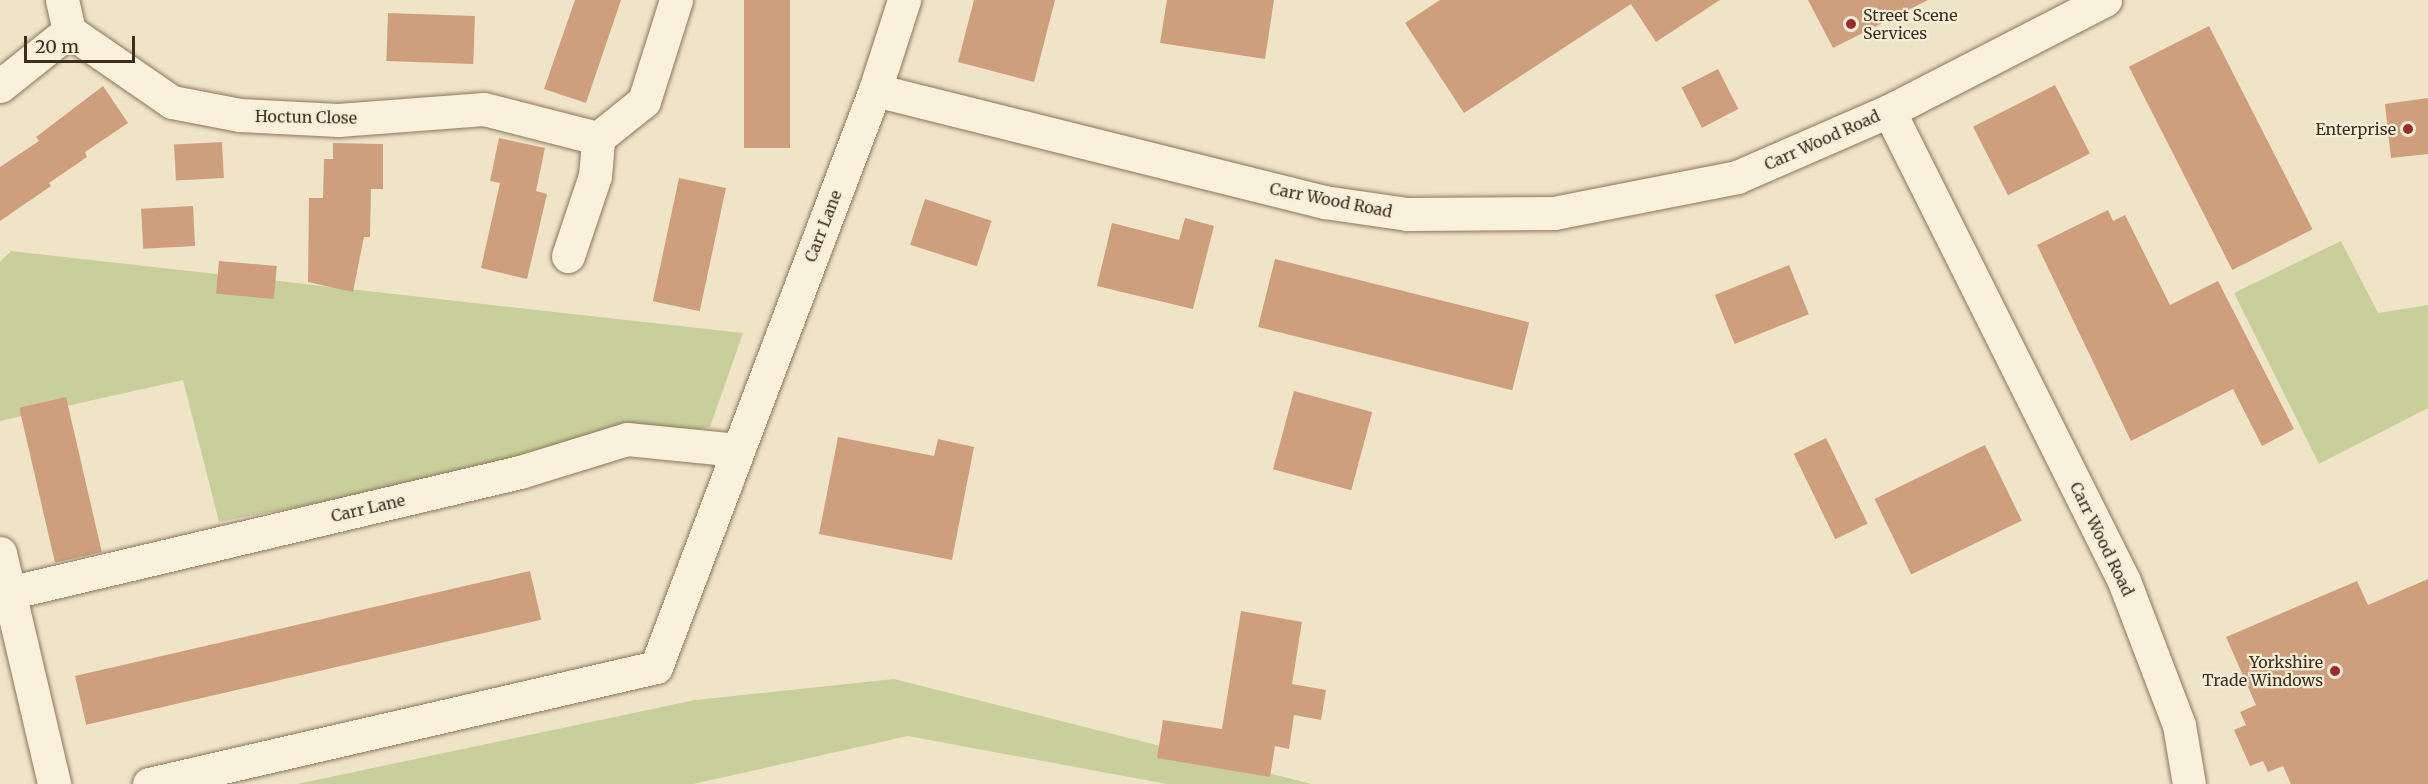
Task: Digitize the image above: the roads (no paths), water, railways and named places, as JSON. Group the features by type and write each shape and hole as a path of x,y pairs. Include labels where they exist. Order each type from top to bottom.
{"street":[{"path":"0,86 69,31 62,0"},
{"path":"568,256 595,176 598,138 644,101 676,0"},
{"name":"Carr Lane","path":"150,784 656,667 875,90 904,0"},
{"name":"Carr Wood Road","path":"875,90 1324,202 1407,214 1554,213 1737,177 1889,111 2105,0"},
{"name":"Hoctun Close","path":"69,31 172,102 240,115 338,120 484,109 598,138"},
{"name":"Carr Wood Road","path":"1889,111 2124,581 2179,725 2189,784"},
{"name":"Carr Lane","path":"4,594 520,472 627,439 737,450"},
{"path":"0,553 4,594 54,784"}],"place":[{"name":"Street Scene Services","path":"1851,24"},
{"name":"Enterprise","path":"2408,129"},
{"name":"Yorkshire Trade Windows","path":"2335,671"}]}
